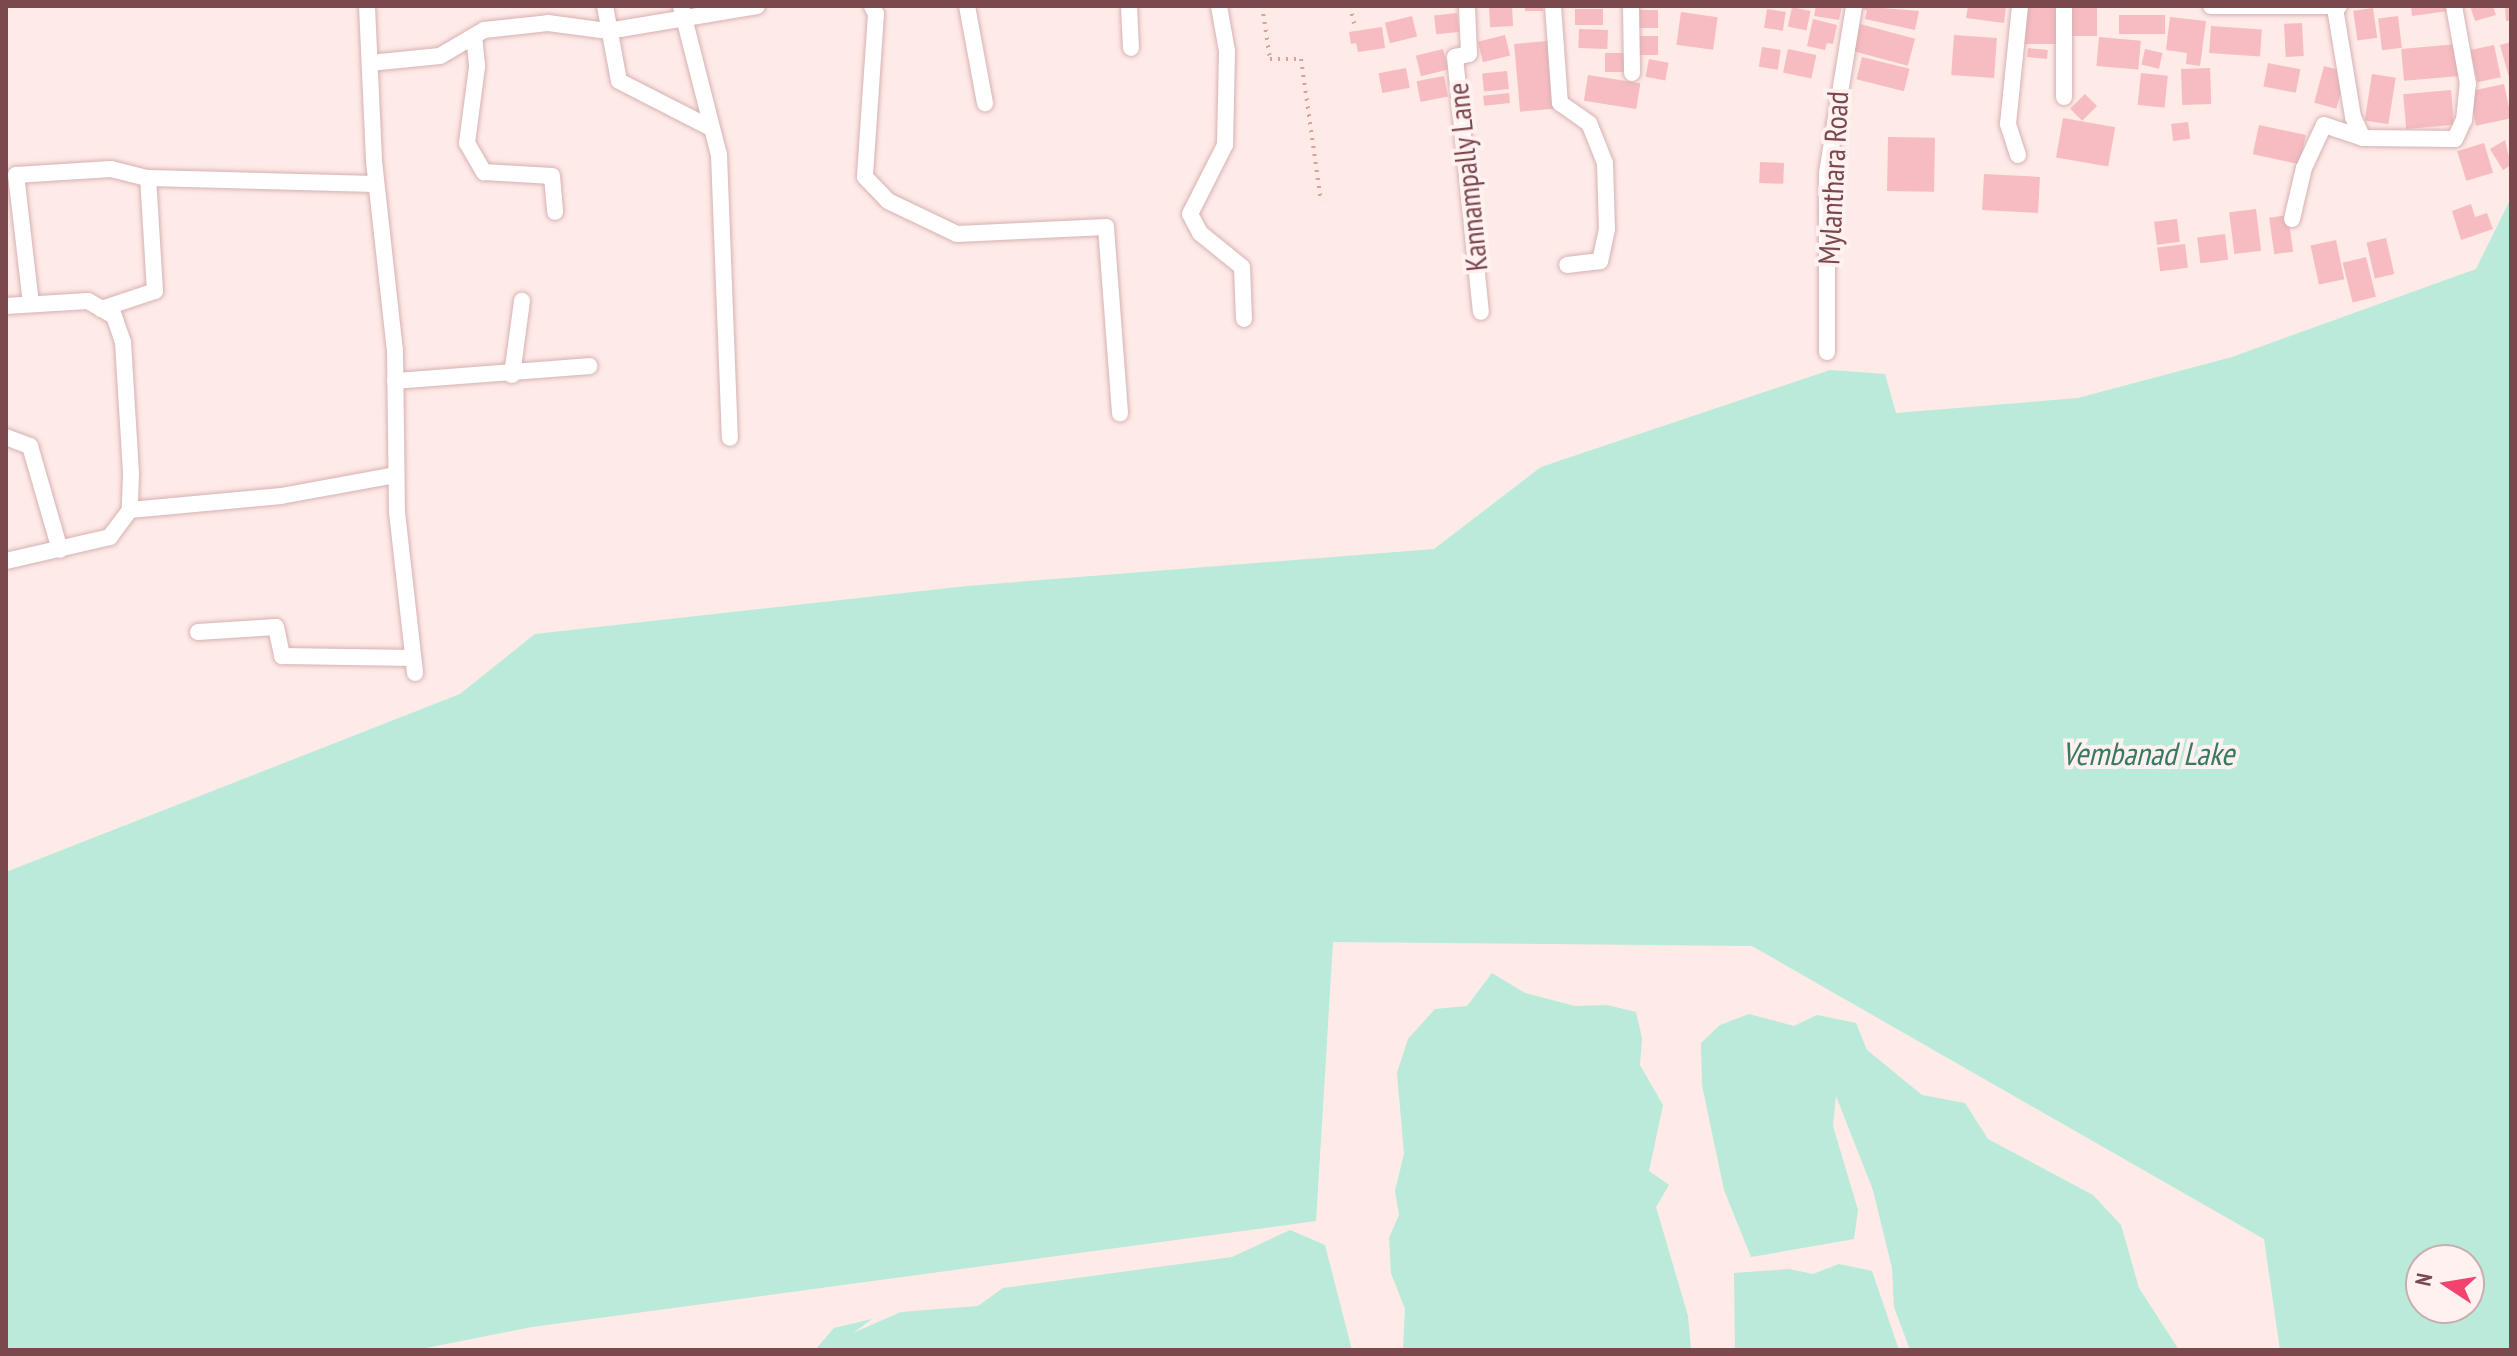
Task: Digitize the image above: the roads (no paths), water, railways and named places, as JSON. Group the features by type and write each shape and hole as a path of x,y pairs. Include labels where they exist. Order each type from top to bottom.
{"street":[{"path":"198,632 276,627 282,656 414,665 395,475 395,381 376,184 367,6"},
{"path":"605,6 619,81 711,128"},
{"path":"370,63 440,56 484,30 548,23 608,31 681,13 757,6"},
{"path":"872,6 876,14 865,177 888,201 957,234 1106,227 1120,413"},
{"path":"967,6 985,103"},
{"path":"1129,6 1131,48"},
{"path":"1219,6 1227,51 1225,145 1190,214 1200,233 1242,267 1244,319"},
{"name":"Kannampally Lane","path":"1467,6 1469,54 1455,57 1481,312"},
{"path":"1553,6 1560,103 1589,123 1605,163 1607,229 1600,261 1567,265"},
{"path":"1631,6 1632,73"},
{"name":"Mylanthara Road","path":"1827,352 1827,173 1854,6"},
{"path":"2018,155 2008,124 2020,6"},
{"path":"2064,6 2064,97"},
{"path":"2211,6 2337,7 2353,117 2363,138"},
{"path":"2292,219 2304,168 2324,125 2363,138 2455,139 2464,120 2468,84 2454,6"},
{"path":"681,13 719,155 730,438"},
{"path":"474,36 477,67 467,143 484,172 552,176 555,212"},
{"path":"31,304 11,175 111,169 148,178 376,184"},
{"path":"101,309 155,291 148,178"},
{"path":"6,306 88,301 114,316 123,342 130,510 110,537 6,561"},
{"path":"512,375 522,301"},
{"path":"395,381 512,375 589,366"},
{"path":"6,437 30,446 60,550"},
{"path":"130,510 281,496 395,475"}],"water":[{"name":"Vembanad Lake","path":"2511,198 2511,1350 2280,1350 2264,1239 1752,946 1333,942 1316,1221 532,1327 416,1350 6,1350 6,872 460,694 535,634 967,586 1434,549 1541,467 1830,370 1885,374 1896,413 2078,398 2232,357 2476,269"},
{"path":"1492,973 1525,993 1575,1006 1607,1005 1636,1012 1642,1038 1640,1065 1663,1105 1649,1171 1669,1185 1656,1207 1688,1316 1691,1350 1403,1350 1405,1309 1391,1273 1389,1238 1399,1215 1395,1191 1404,1154 1397,1073 1408,1039 1435,1009 1467,1006"},
{"path":"1749,1014 1794,1026 1817,1015 1856,1023 1867,1050 1922,1095 1965,1103 1988,1139 2093,1195 2121,1225 2139,1288 2179,1350 1910,1350 1894,1307 1892,1268 1873,1190 1836,1096 1833,1126 1858,1210 1854,1239 1751,1257 1724,1190 1702,1085 1701,1043 1720,1025"},
{"path":"1290,1230 1325,1245 1352,1350 815,1350 834,1328 872,1319 853,1333 901,1312 978,1306 1003,1288 1232,1257"},
{"path":"1839,1264 1872,1271 1899,1350 1735,1350 1734,1273 1789,1269 1813,1274"}]}
